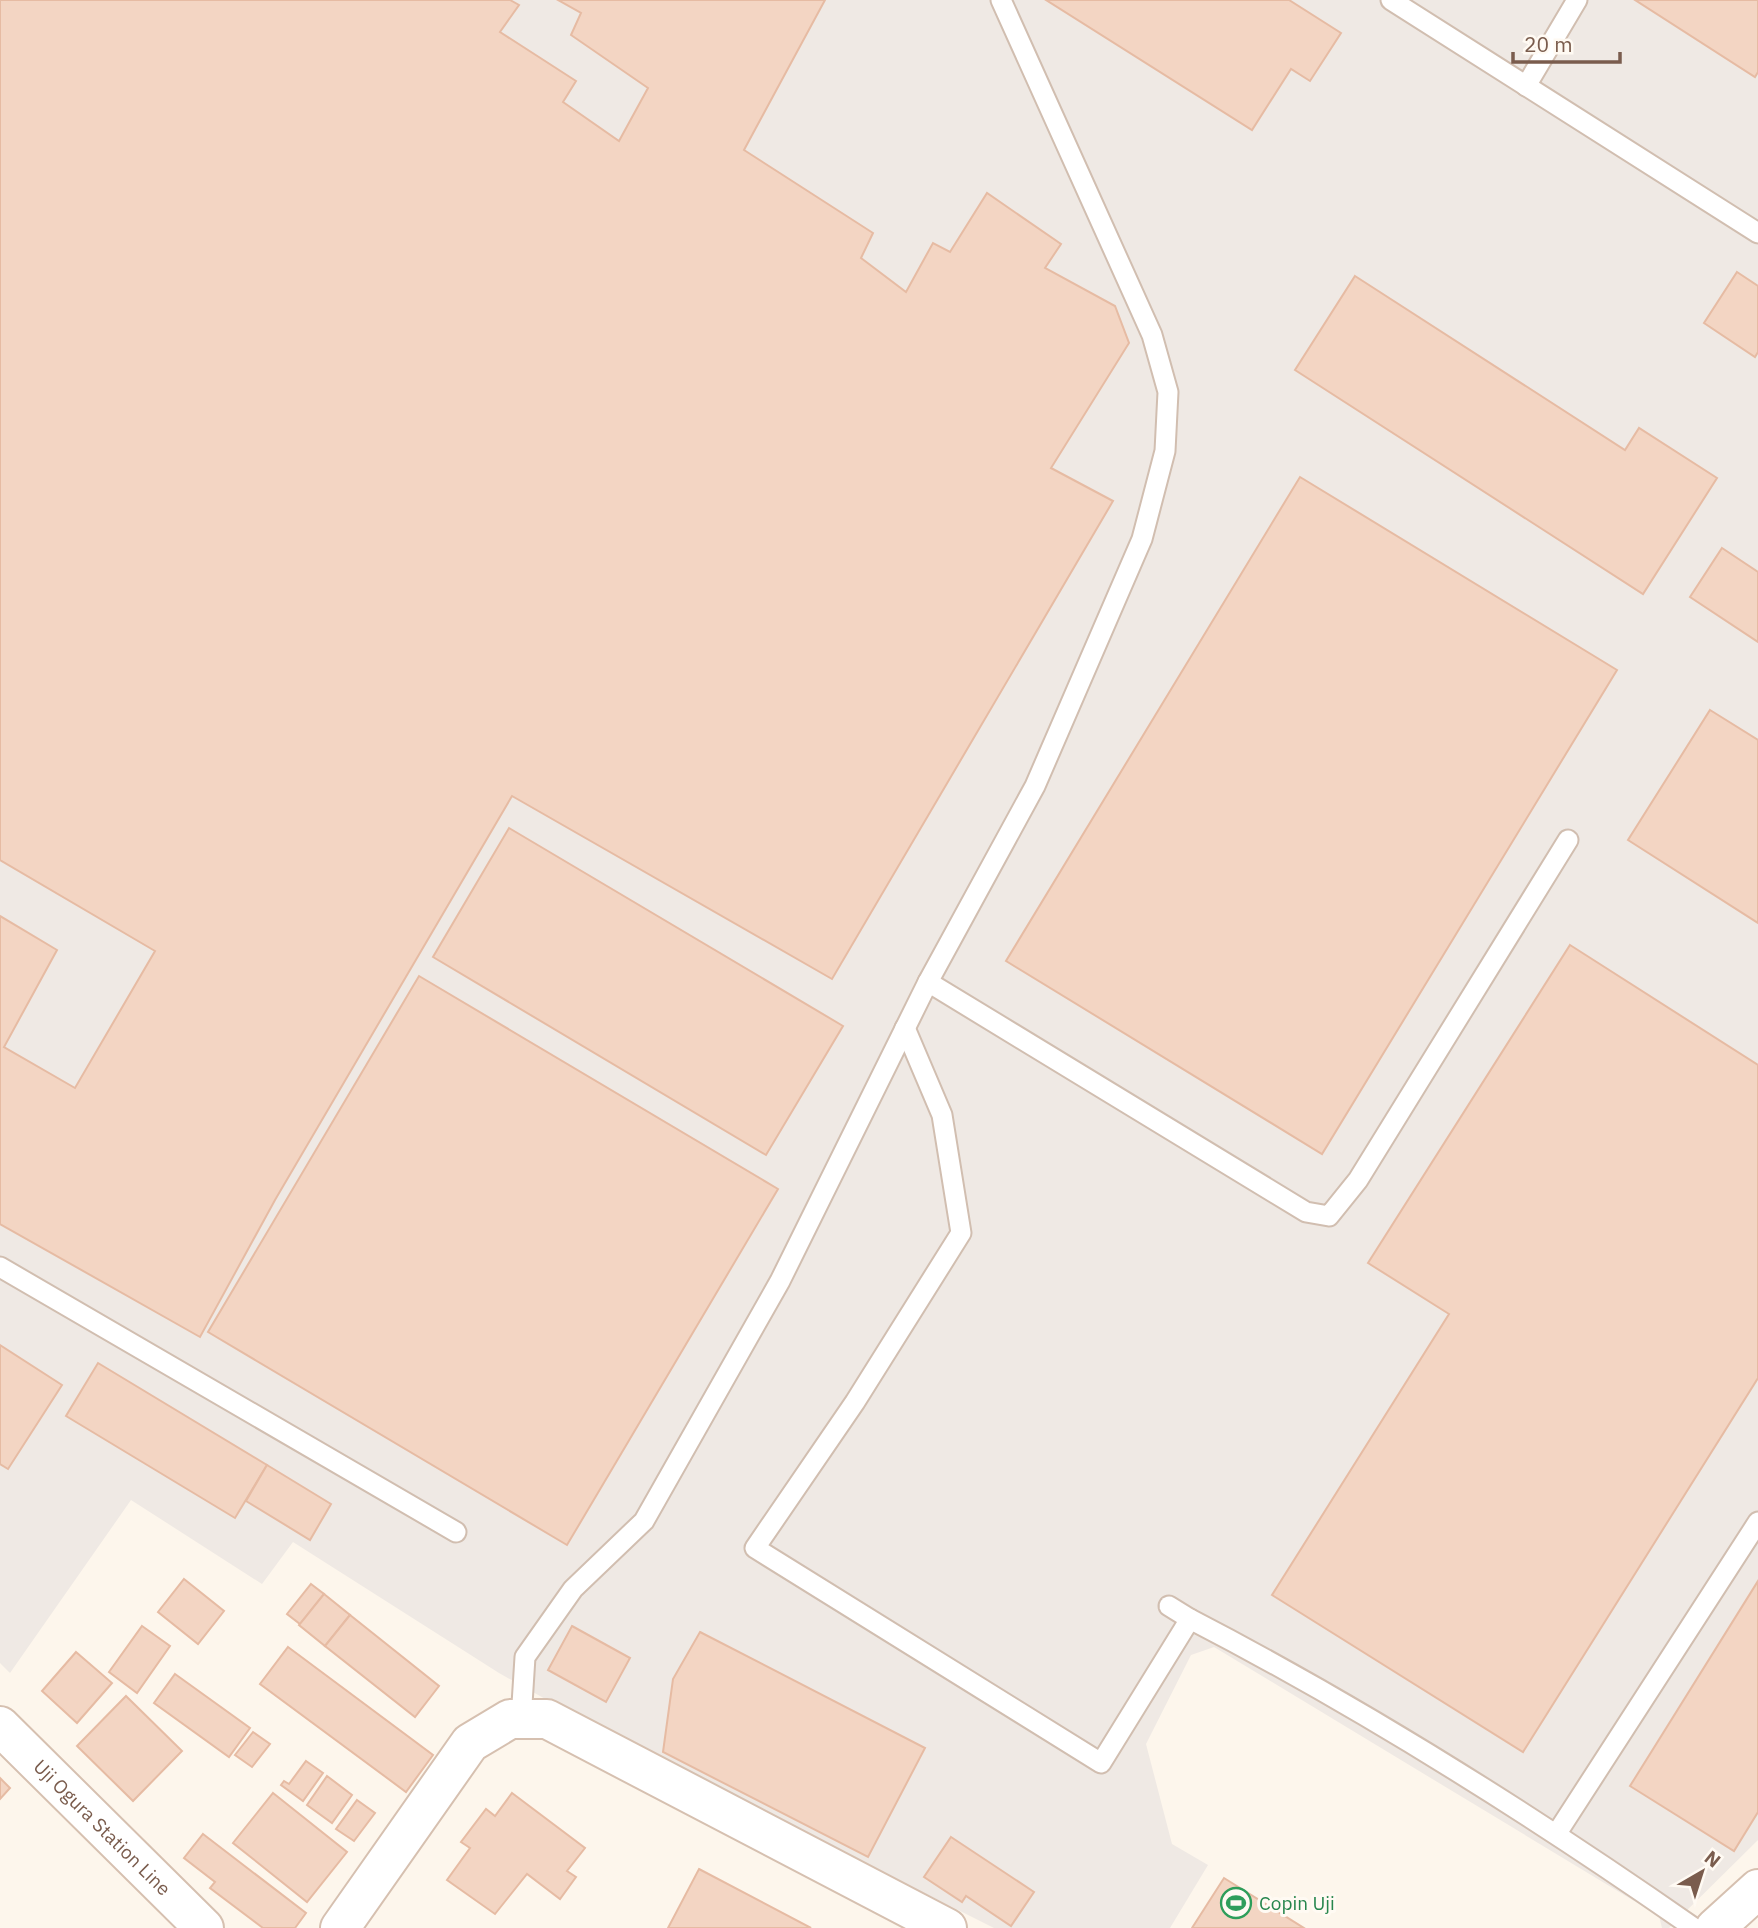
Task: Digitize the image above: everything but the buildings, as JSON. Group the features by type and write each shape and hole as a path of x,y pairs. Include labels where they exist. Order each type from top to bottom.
{"street":[{"path":"340,1928 470,1742 510,1719 547,1719 947,1928"},
{"name":"Uji Ogura Station Line","path":"0,1726 204,1928"},
{"path":"1715,1928 1758,1889"}],"lane":[{"path":"521,1720 525,1657 573,1589 644,1521 779,1281 928,982 1035,786 1142,539 1165,451 1168,392 1152,335 1001,0"},
{"path":"1391,0 1758,233"},
{"path":"1526,86 1577,0"},
{"path":"928,982 1306,1212 1329,1216 1358,1180 1568,841"},
{"path":"905,1028 942,1115 961,1233 855,1402 755,1548 1101,1763 1190,1619"},
{"path":"0,1267 456,1532"},
{"path":"1557,1833 1758,1522"},
{"path":"1169,1605 1190,1619 1299,1675 1557,1833 1694,1928"}],"shaded area":[{"path":"0,0 1758,0 1758,1840 1669,1928 1662,1928 1659,1916 1214,1647 1191,1655 1146,1744 1172,1844 1208,1865 1170,1928 994,1928 611,1736 499,1673 293,1542 262,1584 131,1500 10,1673 0,1663"}],"place":[{"name":"Copin Uji","path":"1236,1903"}]}
